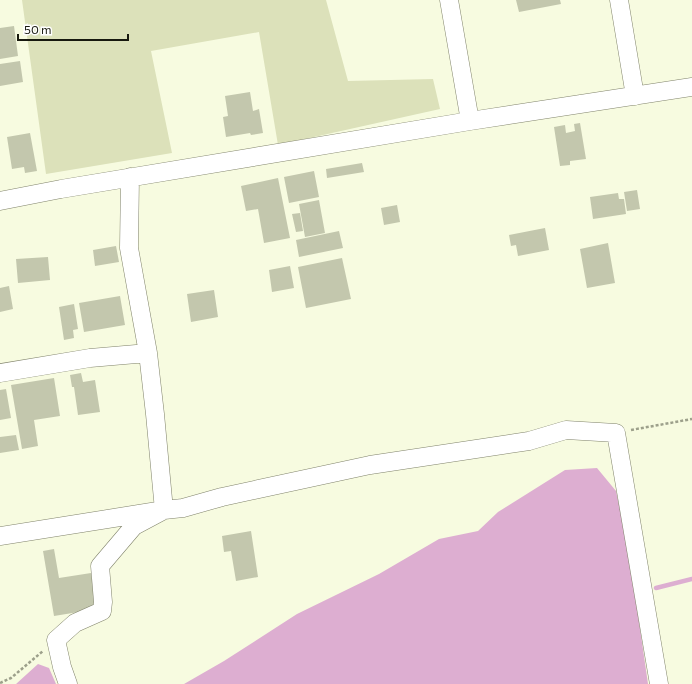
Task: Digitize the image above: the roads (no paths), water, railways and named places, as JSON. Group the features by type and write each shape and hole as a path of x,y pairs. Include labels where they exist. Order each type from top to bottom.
{"street":[{"path":"449,0 470,121"},
{"path":"619,0 635,96"},
{"path":"0,201 61,188 692,86"},
{"path":"130,177 129,248 148,354 164,510"},
{"path":"0,373 90,358 148,354"},
{"path":"0,536 183,508 222,497 370,465 529,441 566,430 616,433 659,684"},
{"path":"68,684 62,667 56,640 75,623 102,611 104,602 100,566 134,526 164,510"}],"waterway":[{"path":"656,588 692,579"}]}
